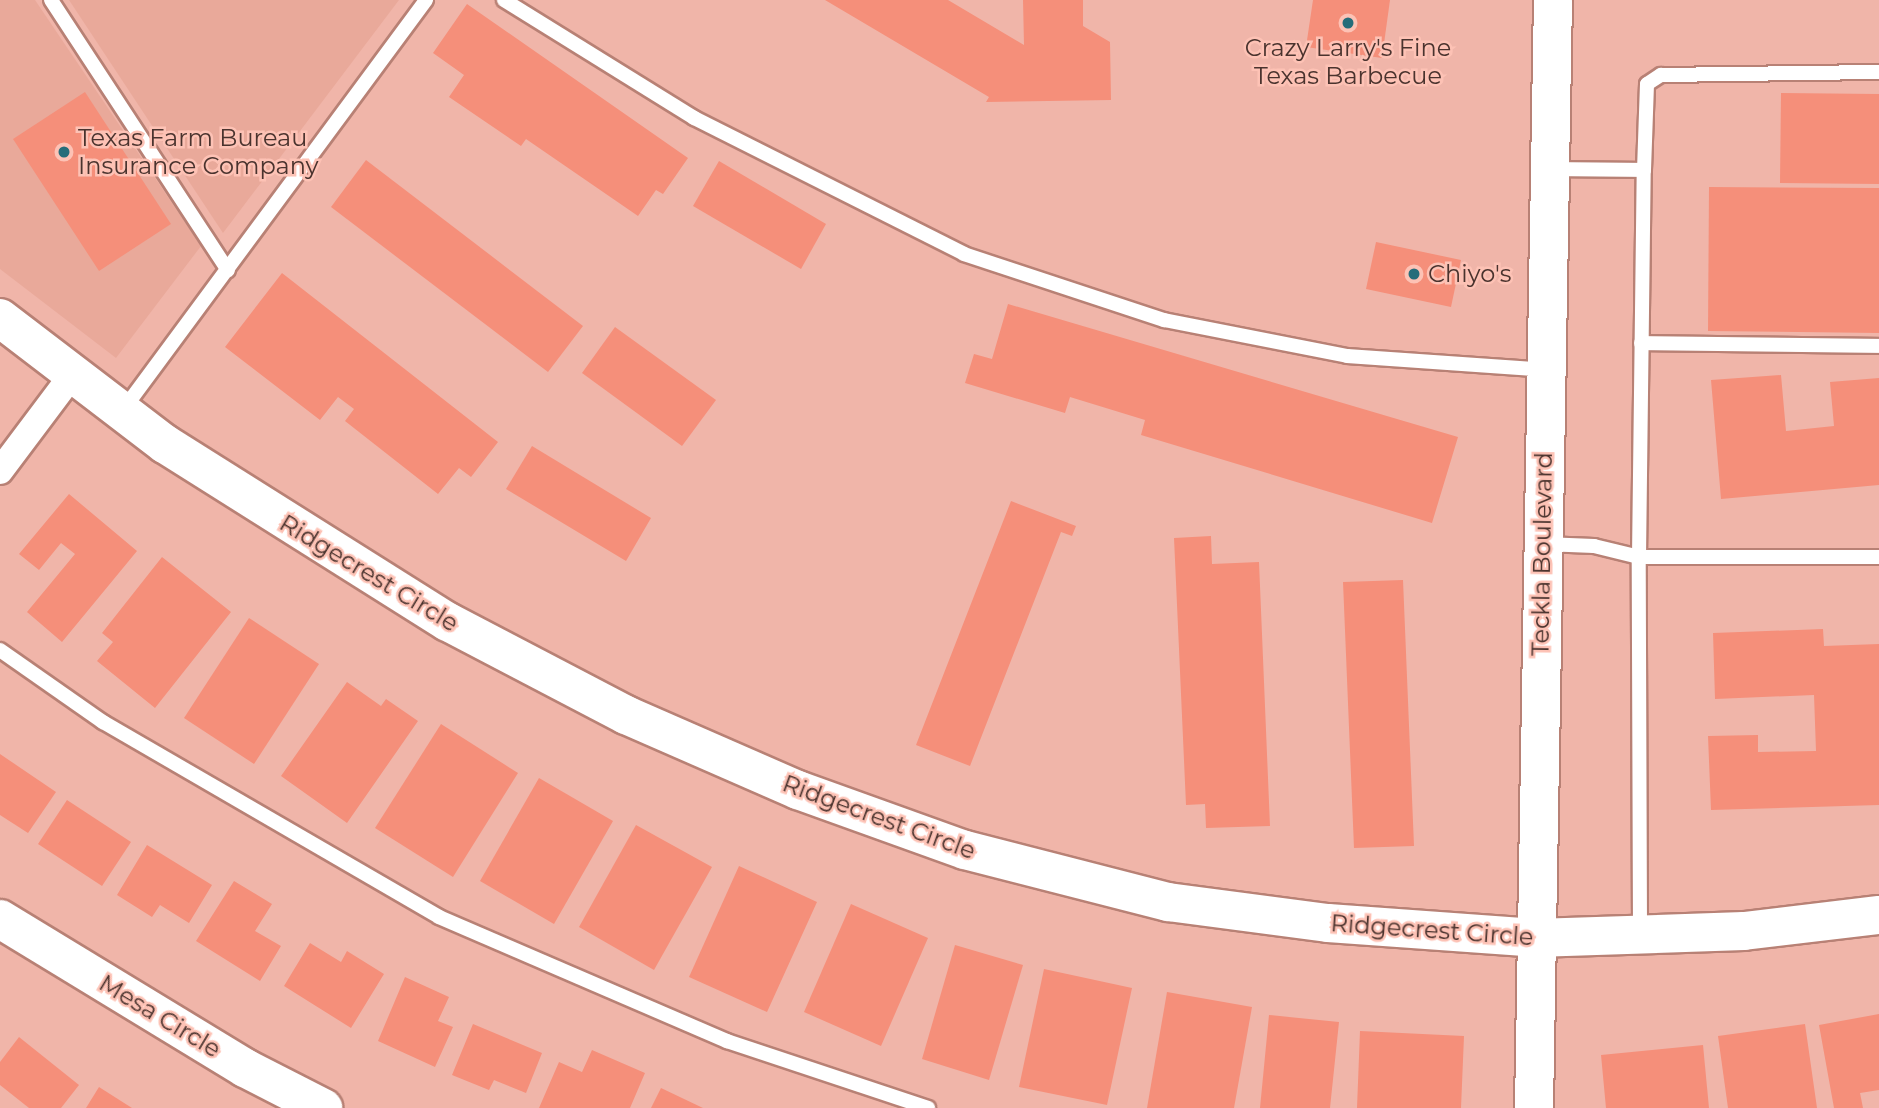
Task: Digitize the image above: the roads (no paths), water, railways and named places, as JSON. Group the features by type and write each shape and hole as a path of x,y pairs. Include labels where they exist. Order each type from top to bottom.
{"street":[{"name":"Teckla Boulevard","path":"1534,1108 1553,0"},
{"name":"Ridgecrest Circle","path":"0,318 121,412 313,541 448,622 626,715 799,790 965,850 1168,902 1328,923 1535,938 1744,931 1879,915"},
{"path":"0,471 72,375"},
{"name":"Mesa Circle","path":"0,919 245,1068 323,1108"}],"lane":[{"path":"51,0 228,270"},
{"path":"121,412 426,0"},
{"path":"504,0 694,118 964,254 1164,320 1347,356 1545,370"},
{"path":"1640,935 1639,557 1647,84 1661,75 1879,72"},
{"path":"1550,169 1644,170"},
{"path":"1641,343 1879,346"},
{"path":"1542,544 1594,546 1639,557 1879,557"},
{"path":"0,650 103,722 439,917 727,1041 929,1108"}],"place":[{"name":"Crazy Larry's Fine Texas Barbecue","path":"1348,23"},
{"name":"Texas Farm Bureau Insurance Company","path":"64,152"},
{"name":"Chiyo's","path":"1414,274"}]}
